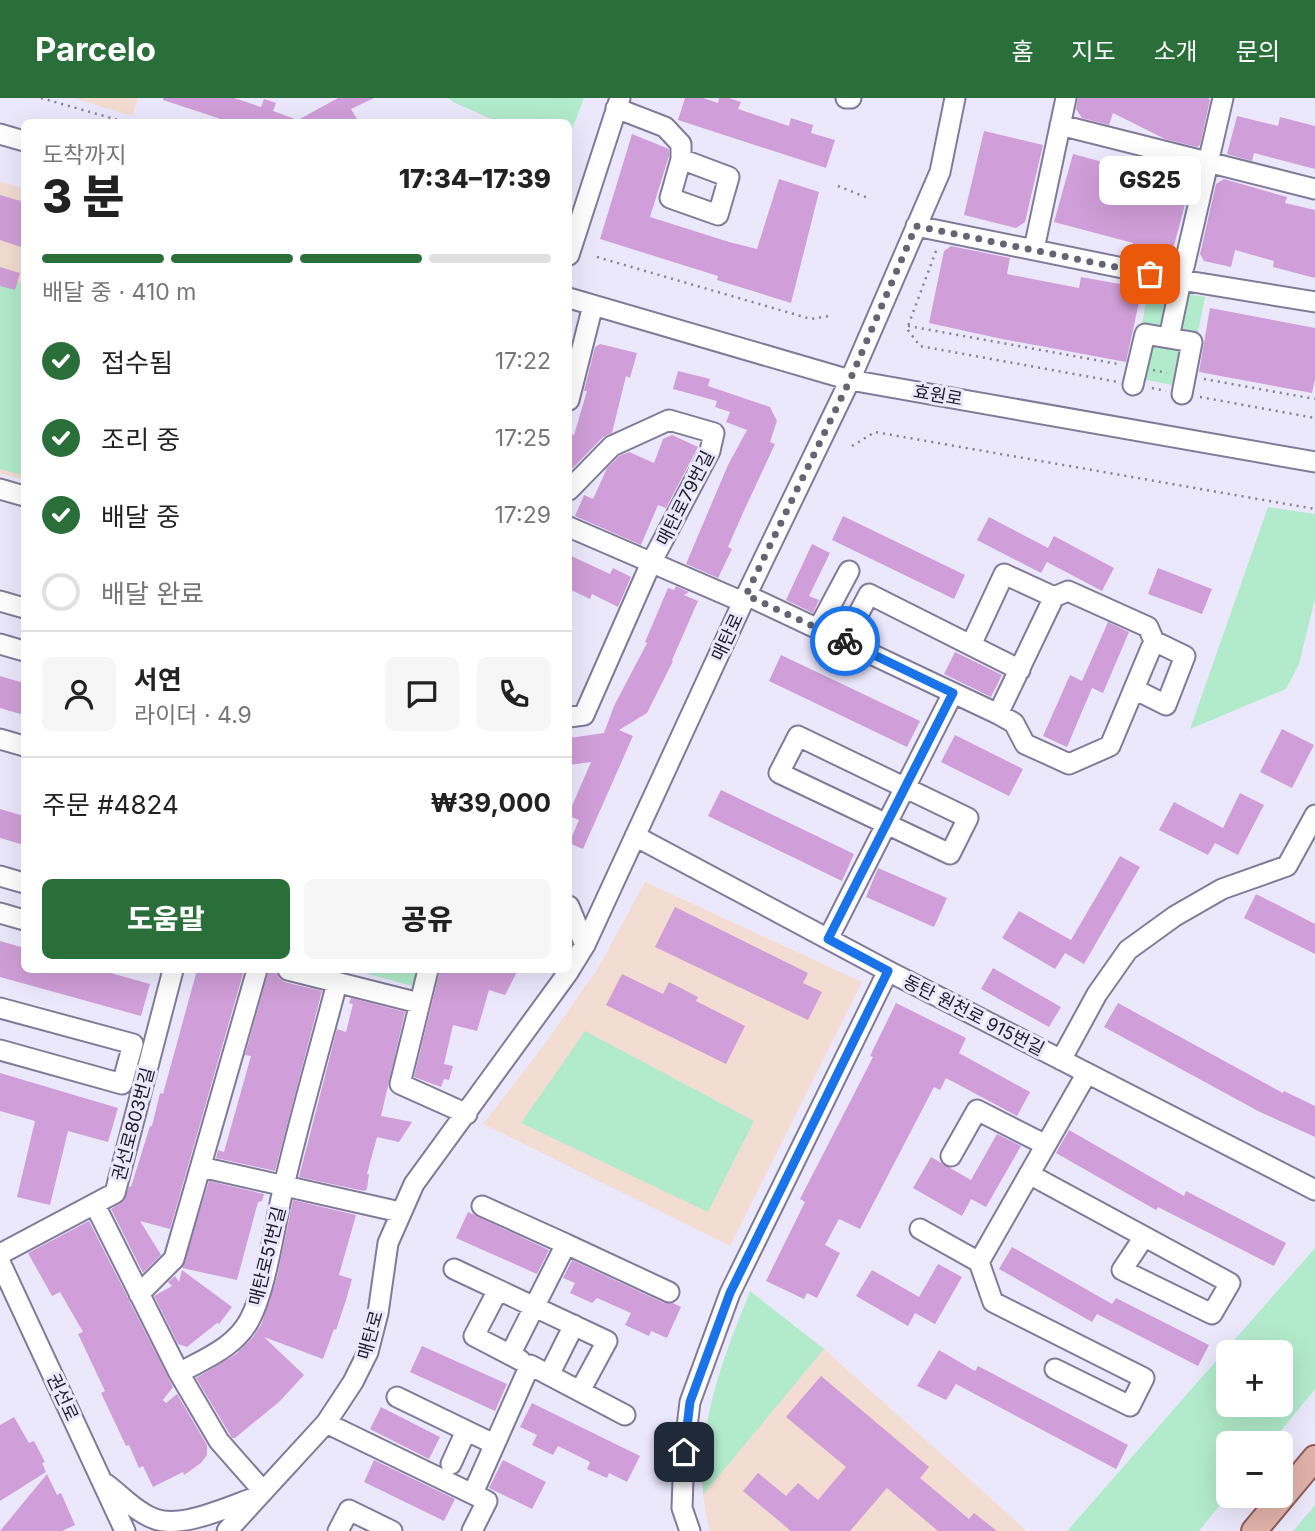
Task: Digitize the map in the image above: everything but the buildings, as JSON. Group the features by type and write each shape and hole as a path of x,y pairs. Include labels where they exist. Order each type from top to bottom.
{"main road":[{"path":"1254,1531 1315,1458"}],"street":[{"name":"매탄로","path":"577,942 635,836 850,380 940,172 956,98"},
{"path":"1034,249 1066,98"},
{"path":"1184,267 1223,98"},
{"path":"572,246 618,103 665,127 681,144 681,159"},
{"path":"1060,125 1315,189"},
{"path":"0,134 21,140"},
{"path":"916,226 1187,281 1315,302"},
{"path":"1169,338 1179,290"},
{"name":"효원로","path":"572,299 850,380 1315,462"},
{"path":"572,388 593,305"},
{"path":"1135,376 1144,334 1192,342 1184,385"},
{"name":"매탄로79번길","path":"572,487 612,446 668,421 714,433 710,451 651,563 583,715 572,717"},
{"path":"0,489 21,495"},
{"name":"매탄로79번길","path":"572,528 651,563 818,629 998,714"},
{"path":"818,629 849,571"},
{"path":"971,645 1004,574 1054,597"},
{"path":"1068,591 1148,626 1153,641 1110,746 1069,764 1025,744 1014,723 998,714 1054,597 1068,591"},
{"path":"844,641 869,594 1020,670"},
{"path":"0,601 21,607"},
{"path":"1134,689 1166,705 1185,656 1153,641"},
{"path":"0,645 21,651"},
{"path":"828,939 953,693"},
{"path":"798,736 905,786 968,818 950,853 779,773 798,736"},
{"path":"0,739 21,745"},
{"path":"1061,1060 1097,994 1128,950 1175,916 1222,889 1287,866 1315,815"},
{"name":"동탄 원천로 915번길","path":"635,836 888,971 1315,1190"},
{"path":"0,876 21,882"},
{"path":"0,914 21,919"},
{"path":"572,920 577,942"},
{"path":"690,1531 682,1508 684,1452 690,1402 730,1293 888,971"},
{"name":"권선로803번길","path":"0,1254 115,1193 172,973"},
{"path":"139,1294 174,1259 256,973"},
{"path":"299,973 419,1003"},
{"path":"427,973 400,1084 467,1114"},
{"name":"매탄로","path":"227,1531 326,1423 354,1382 368,1352 378,1313 388,1243 414,1184 567,973"},
{"name":"매탄로51번길","path":"179,1373 220,1351 250,1320 260,1291 284,1185 337,983"},
{"path":"0,1007 133,1044 122,1084 0,1049"},
{"path":"979,1262 1087,1073"},
{"path":"951,1156 977,1110 1046,1145"},
{"name":"매탄로51번길","path":"201,1167 400,1212"},
{"path":"1029,1174 1230,1283 1212,1314 1122,1270 1144,1237"},
{"path":"95,1205 179,1373 219,1441 260,1494 192,1519 165,1522 142,1512 102,1480"},
{"path":"482,1206 669,1292"},
{"path":"920,1229 979,1262 993,1302 1144,1378 1129,1406 1055,1369"},
{"path":"510,1355 566,1244"},
{"name":"권선로","path":"0,1262 125,1531"},
{"path":"453,1269 607,1341 580,1391"},
{"path":"498,1290 474,1336 625,1415"},
{"path":"549,1375 574,1325"},
{"path":"472,1493 530,1365"},
{"path":"397,1397 494,1444"},
{"path":"326,1423 487,1501 472,1531"},
{"path":"451,1464 466,1431"},
{"path":"338,1531 349,1510 393,1531"}],"path":[{"path":"40,98 114,119"},
{"path":"838,186 868,198"},
{"path":"936,251 908,326 920,346 1184,385 1315,400"},
{"path":"597,257 811,319 829,317"},
{"path":"908,326 1184,385 1315,418"},
{"path":"852,446 875,432 1315,509"}],"shaded area":[{"path":"73,98 138,98 132,116"},
{"path":"0,182 21,188 21,479 0,473"},
{"path":"645,882 862,982 730,1246 483,1124 597,970"},
{"path":"824,1349 1027,1531 709,1531 703,1495"}],"green space":[{"path":"448,98 584,98 572,129 572,119 491,119"},
{"path":"0,276 21,283 21,475 0,469"},
{"path":"1149,286 1205,297 1187,388 1132,377"},
{"path":"1268,507 1315,514 1315,599 1299,664 1286,689 1190,729"},
{"path":"365,973 416,973 412,986"},
{"path":"585,1031 754,1121 708,1212 521,1123"},
{"path":"1315,1248 1315,1389 1293,1416 1293,1340 1234,1340"},
{"path":"750,1291 824,1349 703,1495 705,1440 714,1390"},
{"path":"1216,1361 1216,1417 1292,1417 1281,1431 1216,1431 1218,1508 1199,1531 1067,1531"},
{"path":"1315,1505 1315,1531 1293,1531"}],"way so far":[{"path":"845,641 746,595 850,380 916,226 1150,274"}],"place":[{"name":"GS25","path":"1150,274"}],"route":[{"path":"684,1452 690,1402 730,1293 888,971 828,939 953,693 845,641"}]}
